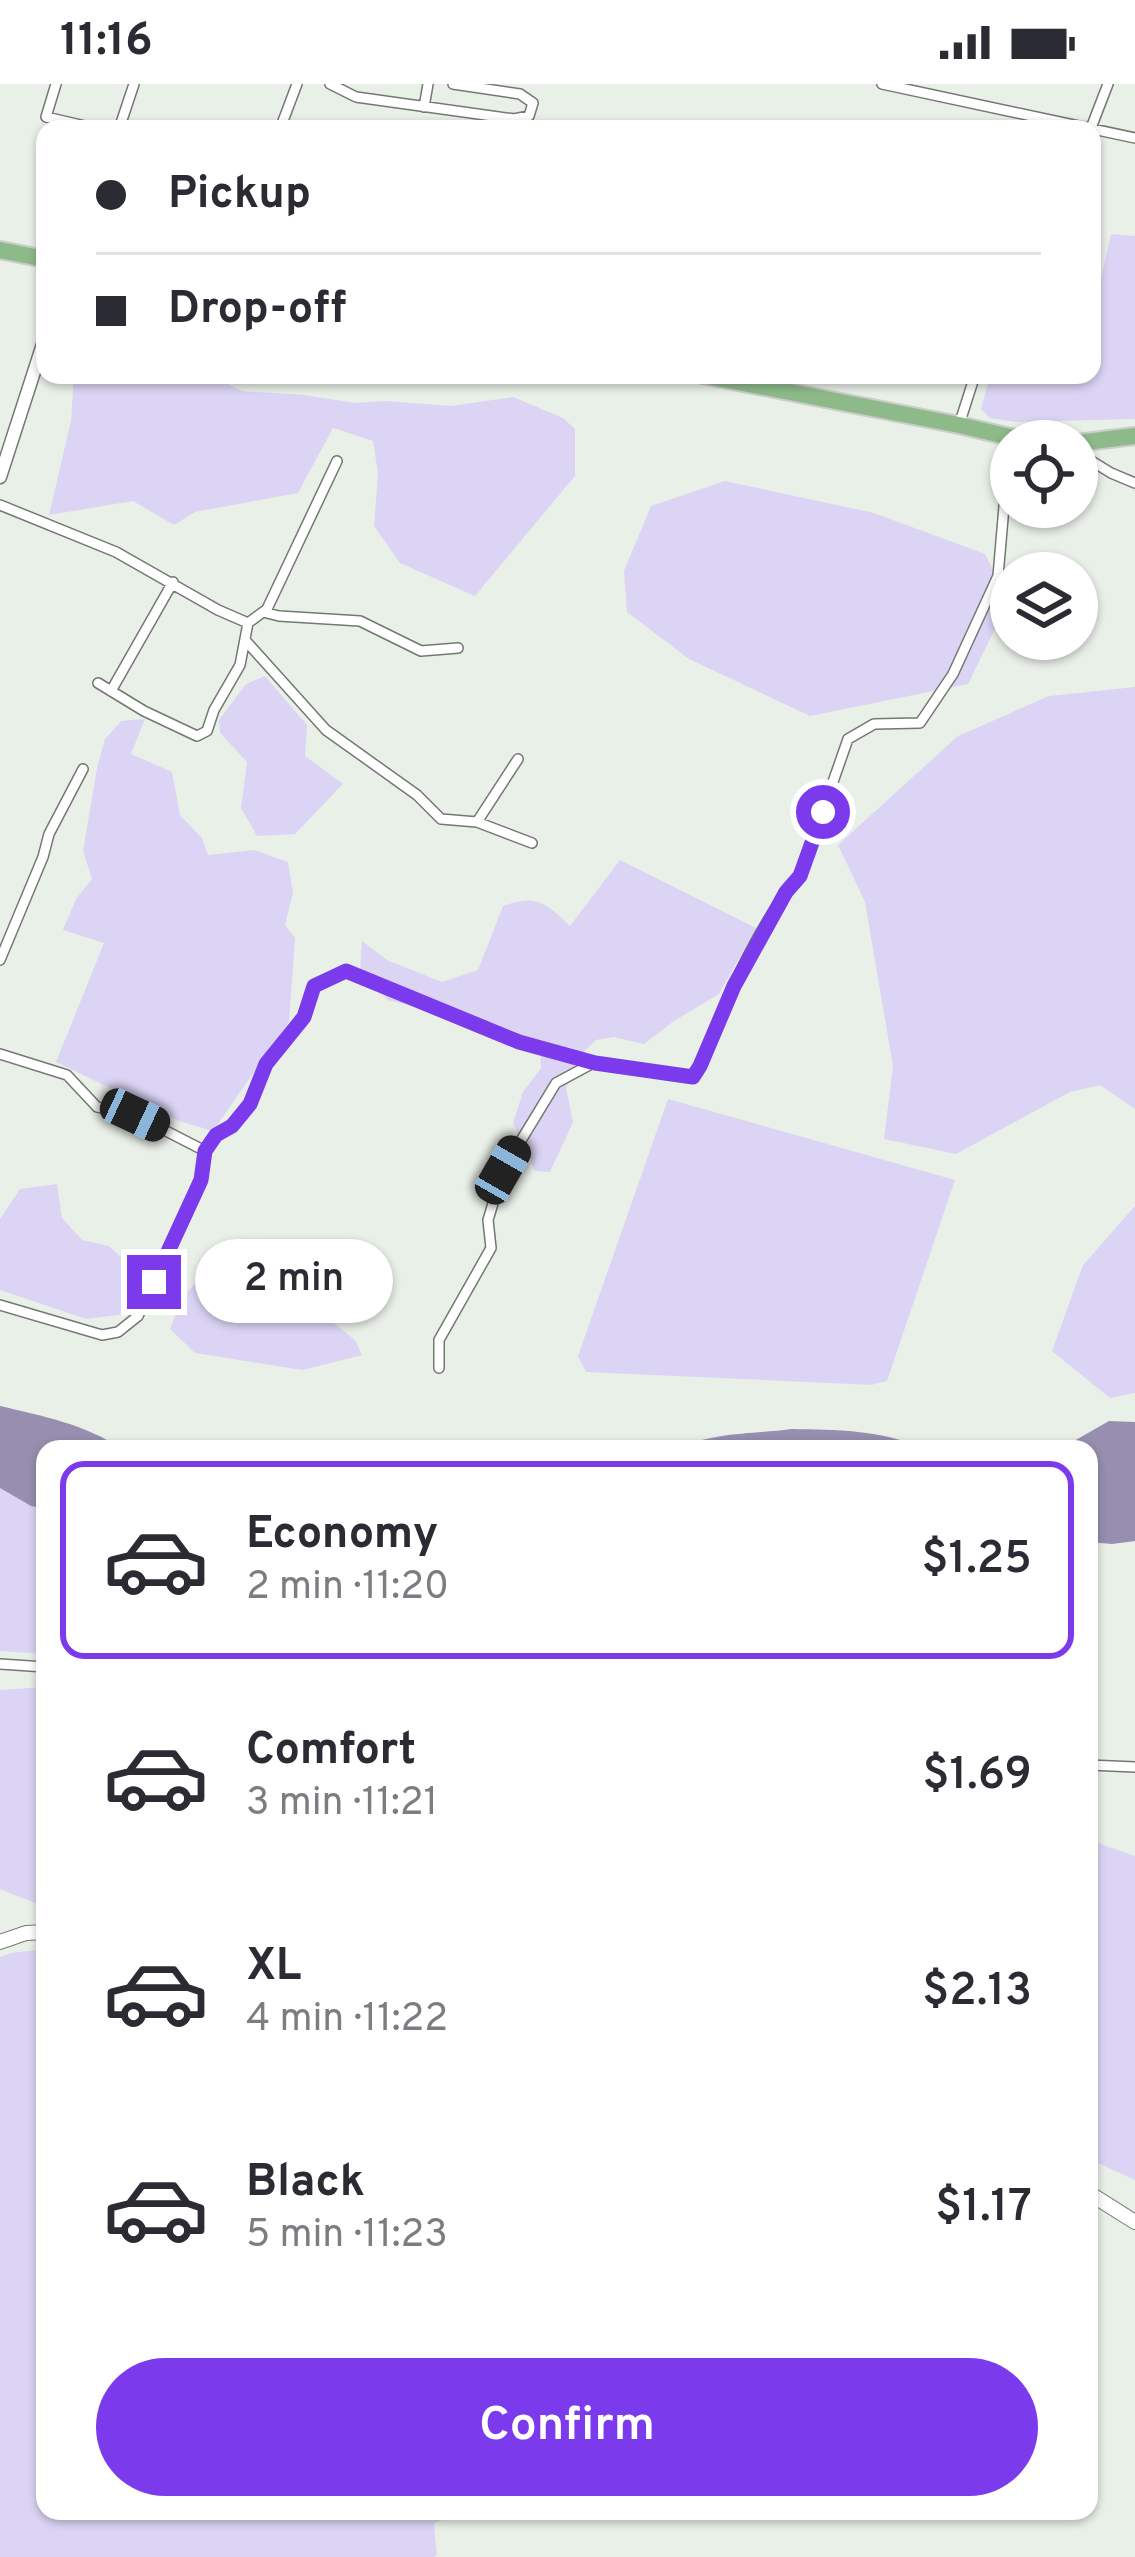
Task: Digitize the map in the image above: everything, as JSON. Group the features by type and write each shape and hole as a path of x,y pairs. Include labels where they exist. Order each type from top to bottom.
{"highway":[{"path":"0,250 36,257"},
{"path":"748,384 990,432"},
{"path":"1098,440 1135,436"}],"main road":[{"path":"0,1942 36,1932"},
{"path":"1098,2199 1135,2222"}],"street":[{"path":"56,84 46,117 59,120"},
{"path":"122,120 134,84"},
{"path":"283,120 297,84"},
{"path":"330,84 356,97 514,119 530,116 533,103 520,94 453,84"},
{"path":"424,107 428,84"},
{"path":"882,84 1054,120"},
{"path":"949,97 954,84"},
{"path":"1094,120 1108,84"},
{"path":"1101,130 1135,138"},
{"path":"0,477 36,366"},
{"path":"959,425 972,384"},
{"path":"98,683 197,736 207,731 240,665 248,623 263,612 337,461"},
{"path":"1098,465 1135,483"},
{"path":"0,506 116,552 248,623"},
{"path":"0,1305 102,1335 118,1332 138,1316 201,1180 205,1151 250,1104 266,1064 304,1017 314,986 346,971 519,1042 595,1063 693,1077 734,986 786,892 800,876 848,739 874,724 920,723 953,674 998,576 1002,528"},
{"path":"111,691 173,582"},
{"path":"263,612 360,621 421,651 458,649"},
{"path":"245,640 326,730 417,795 441,819 477,822 532,843"},
{"path":"477,822 518,759"},
{"path":"0,960 49,834 83,770"},
{"path":"0,1054 67,1075 97,1106 135,1115 205,1151"},
{"path":"439,1368 439,1340 491,1249 488,1220 503,1170 556,1083 595,1063"},
{"path":"0,1664 36,1666"},
{"path":"1098,1765 1135,1767"}],"shaded area":[{"path":"1111,234 1135,236 1135,419 1002,420 990,418 981,409 988,384 1101,384 1101,279"},
{"path":"73,384 228,384 242,391 356,403 451,406 513,397 563,418 575,429 575,476 475,596 400,563 374,526 378,473 373,441 333,428 298,493 195,512 174,525 133,501 49,515 71,421"},
{"path":"725,481 874,513 985,554 990,564 990,639 968,684 810,716 689,659 627,612 624,571 651,506"},
{"path":"265,676 307,725 305,756 343,784 295,834 257,836 241,808 247,762 220,733 219,720 246,684"},
{"path":"1135,687 1135,1109 1100,1085 1070,1092 956,1154 884,1139 893,1066 865,902 838,845 958,736 1049,696"},
{"path":"145,719 131,754 172,772 180,815 202,838 208,855 254,850 288,862 293,893 285,925 295,938 289,1022 213,1131 179,1121 56,1062 104,943 63,930 76,899 92,879 83,851 97,768 105,739 121,721"},
{"path":"620,860 756,928 719,994 644,1044 614,1037 596,1040 577,1058 566,1088 573,1122 550,1172 535,1171 513,1123 523,1092 541,1068 540,1044 502,1028 388,1000 360,971 362,941 387,960 442,982 478,970 503,906 540,903 570,926"},
{"path":"668,1099 955,1180 887,1381 871,1385 586,1372 578,1356"},
{"path":"57,1184 62,1218 82,1240 109,1246 143,1278 127,1314 86,1319 0,1290 0,1219 20,1189"},
{"path":"1135,1206 1135,1393 1110,1398 1052,1351 1083,1265"},
{"path":"257,1238 286,1285 355,1340 362,1355 302,1370 195,1353 170,1329 182,1298 230,1246"},
{"path":"0,1406 47,1417 108,1440 36,1440 36,1507 0,1488"},
{"path":"1109,1421 1135,1422 1135,1541 1098,1543 1098,1440 1076,1440"},
{"path":"791,1429 841,1430 899,1440 705,1440"},
{"path":"0,1488 36,1507 36,1653 0,1651"},
{"path":"36,1688 36,1903 0,1889 0,1690"},
{"path":"1098,1843 1135,1856 1135,2180 1098,2163"},
{"path":"36,1950 36,2520 440,2520 434,2524 437,2555 0,2557 0,1957"}],"route":[{"path":"154,1282 201,1180 205,1151 250,1104 266,1064 304,1017 314,986 346,971 519,1042 595,1063 693,1077 734,986 786,892 800,876 823,812"}]}
